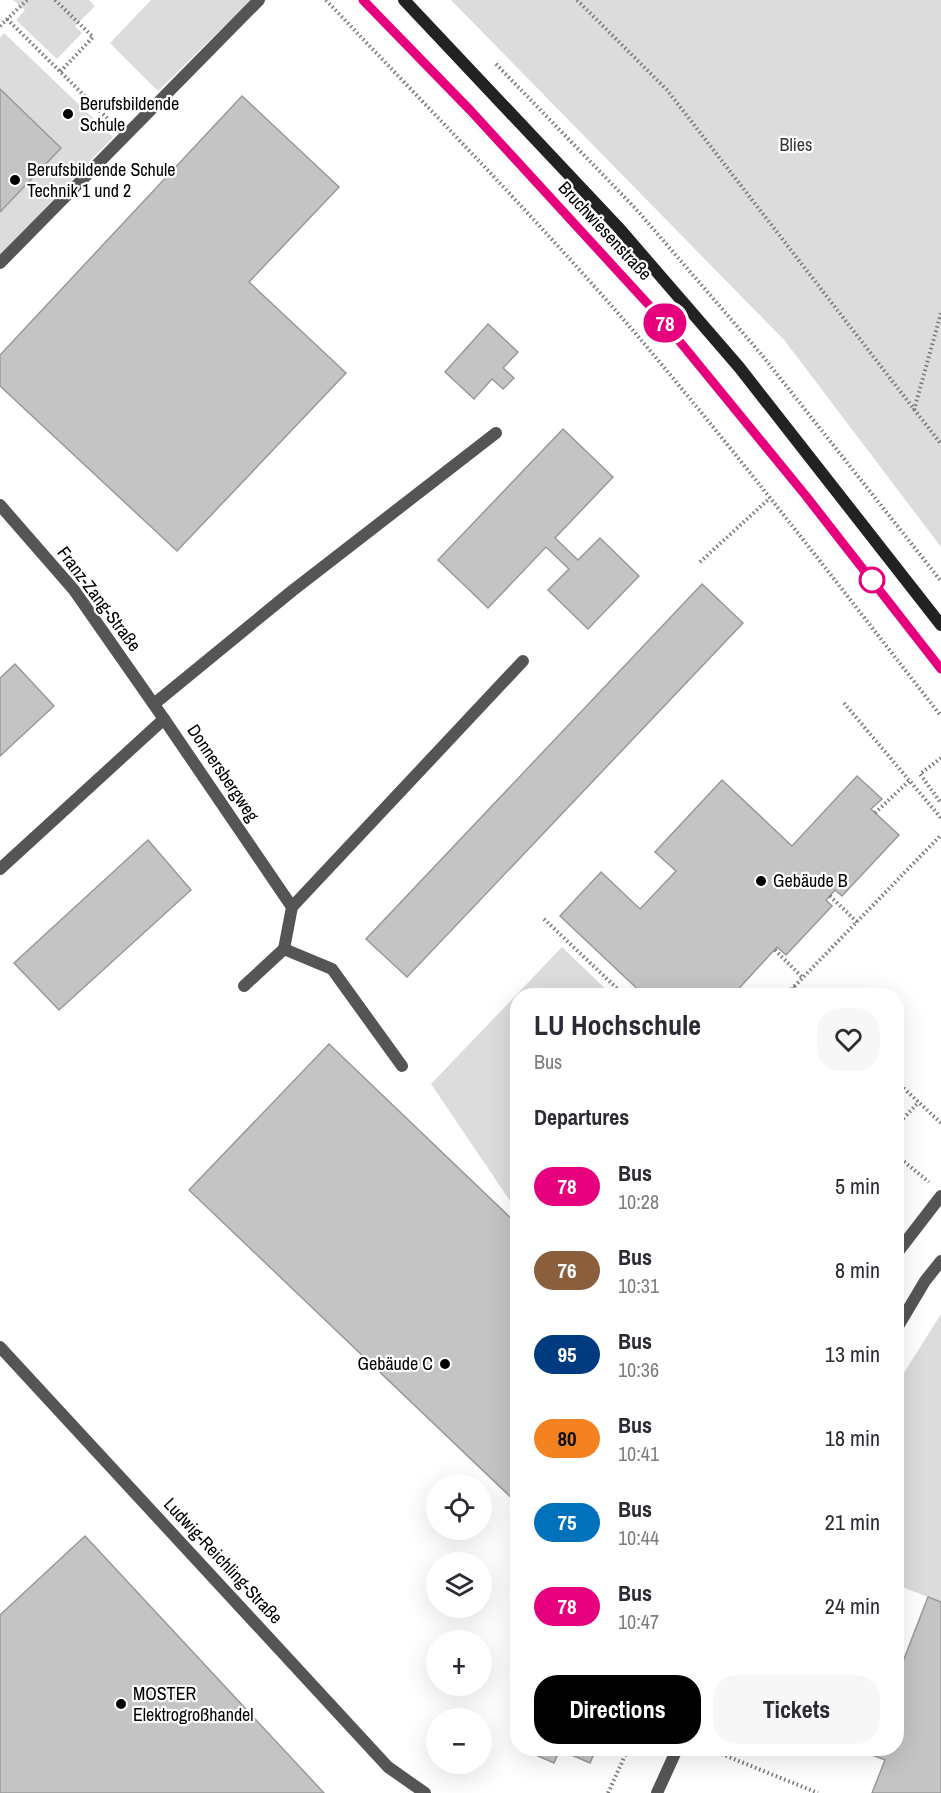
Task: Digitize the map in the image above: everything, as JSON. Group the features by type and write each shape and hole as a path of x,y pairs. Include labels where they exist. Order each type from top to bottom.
{"main road":[{"name":"Bruchwiesenstraße","path":"363,0 470,110 658,315 806,496 941,669"},
{"name":"Bruchwiesenstraße","path":"404,0 618,227 709,332 941,625"}],"street":[{"path":"0,263 259,0"},
{"path":"154,704 292,591 496,433"},
{"name":"Franz-Zang-Straße","path":"0,505 74,590 165,719"},
{"path":"244,986 284,948 292,907 523,661"},
{"name":"Donnersbergweg","path":"0,869 165,719 292,907"},
{"path":"284,948 332,969 402,1066"},
{"path":"904,1244 941,1196"},
{"path":"904,1316 925,1281 941,1261"},
{"name":"Ludwig-Reichling-Straße","path":"0,1347 388,1767 425,1793"},
{"path":"657,1793 674,1756"}],"path":[{"path":"0,26 27,0"},
{"path":"55,0 93,37 60,72"},
{"path":"326,0 501,184 628,325 770,498 941,716"},
{"path":"577,0 667,90 941,444"},
{"path":"7,19 125,136"},
{"path":"914,410 941,313"},
{"path":"700,562 770,498"},
{"path":"844,703 941,818"},
{"path":"941,758 920,774 941,803"},
{"path":"875,813 910,780"},
{"path":"793,987 941,835"},
{"path":"830,896 857,922"},
{"path":"544,920 617,988"},
{"path":"775,950 802,977"},
{"path":"904,1088 941,1123"},
{"path":"904,1118 919,1102"},
{"path":"904,1162 933,1185"},
{"path":"608,1793 625,1756"},
{"path":"727,1756 818,1793"}],"green space":[{"path":"13,0 89,0 95,6 75,26 82,33 57,59 16,20 25,10"},
{"path":"151,0 251,0 158,91 110,43"},
{"name":"Blies","path":"451,0 941,0 941,547 785,341"},
{"path":"4,33 113,137 0,255 0,38"},
{"path":"562,947 605,988 523,988"},
{"path":"510,1001 510,1201 431,1084"},
{"path":"941,1314 941,1602 904,1588 904,1373"}],"building":[{"name":"Berufsbildende Schule Technik 1 und 2","path":"0,89 61,148 0,212"},
{"path":"242,96 339,187 249,282 346,373 177,551 0,386 0,355"},
{"path":"488,324 518,352 503,368 514,378 503,389 492,379 474,399 445,372"},
{"path":"563,429 613,477 555,538 578,560 600,538 639,576 588,629 548,590 569,569 546,547 488,608 438,560"},
{"path":"702,584 743,623 407,977 366,939"},
{"path":"15,664 54,706 0,756 0,678"},
{"name":"Gebäude B","path":"857,776 882,799 871,809 899,835 842,896 835,890 826,900 832,906 786,955 777,947 739,988 636,988 560,916 601,872 640,909 676,871 655,852 722,780 792,846"},
{"path":"148,840 191,890 59,1010 14,963"},
{"name":"Gebäude C","path":"329,1044 510,1217 510,1496 492,1479 492,1474 487,1474 189,1190"},
{"name":"MOSTER Elektrogroßhandel","path":"85,1536 324,1793 0,1793 0,1615"},
{"path":"928,1597 941,1602 941,1793 872,1793 885,1760 875,1756 904,1756 904,1659"},
{"path":"538,1756 557,1756 554,1763"},
{"path":"574,1756 593,1756 590,1763"}],"bus line":[{"name":"78","path":"363,0 470,110 658,315 806,496 941,669"}],"place":[{"name":"Berufsbildende Schule","path":"68,114"},
{"name":"Berufsbildende Schule Technik 1 und 2","path":"15,180"},
{"name":"Gebäude B","path":"761,881"},
{"name":"Gebäude C","path":"445,1364"},
{"name":"MOSTER Elektrogroßhandel","path":"121,1704"}]}
